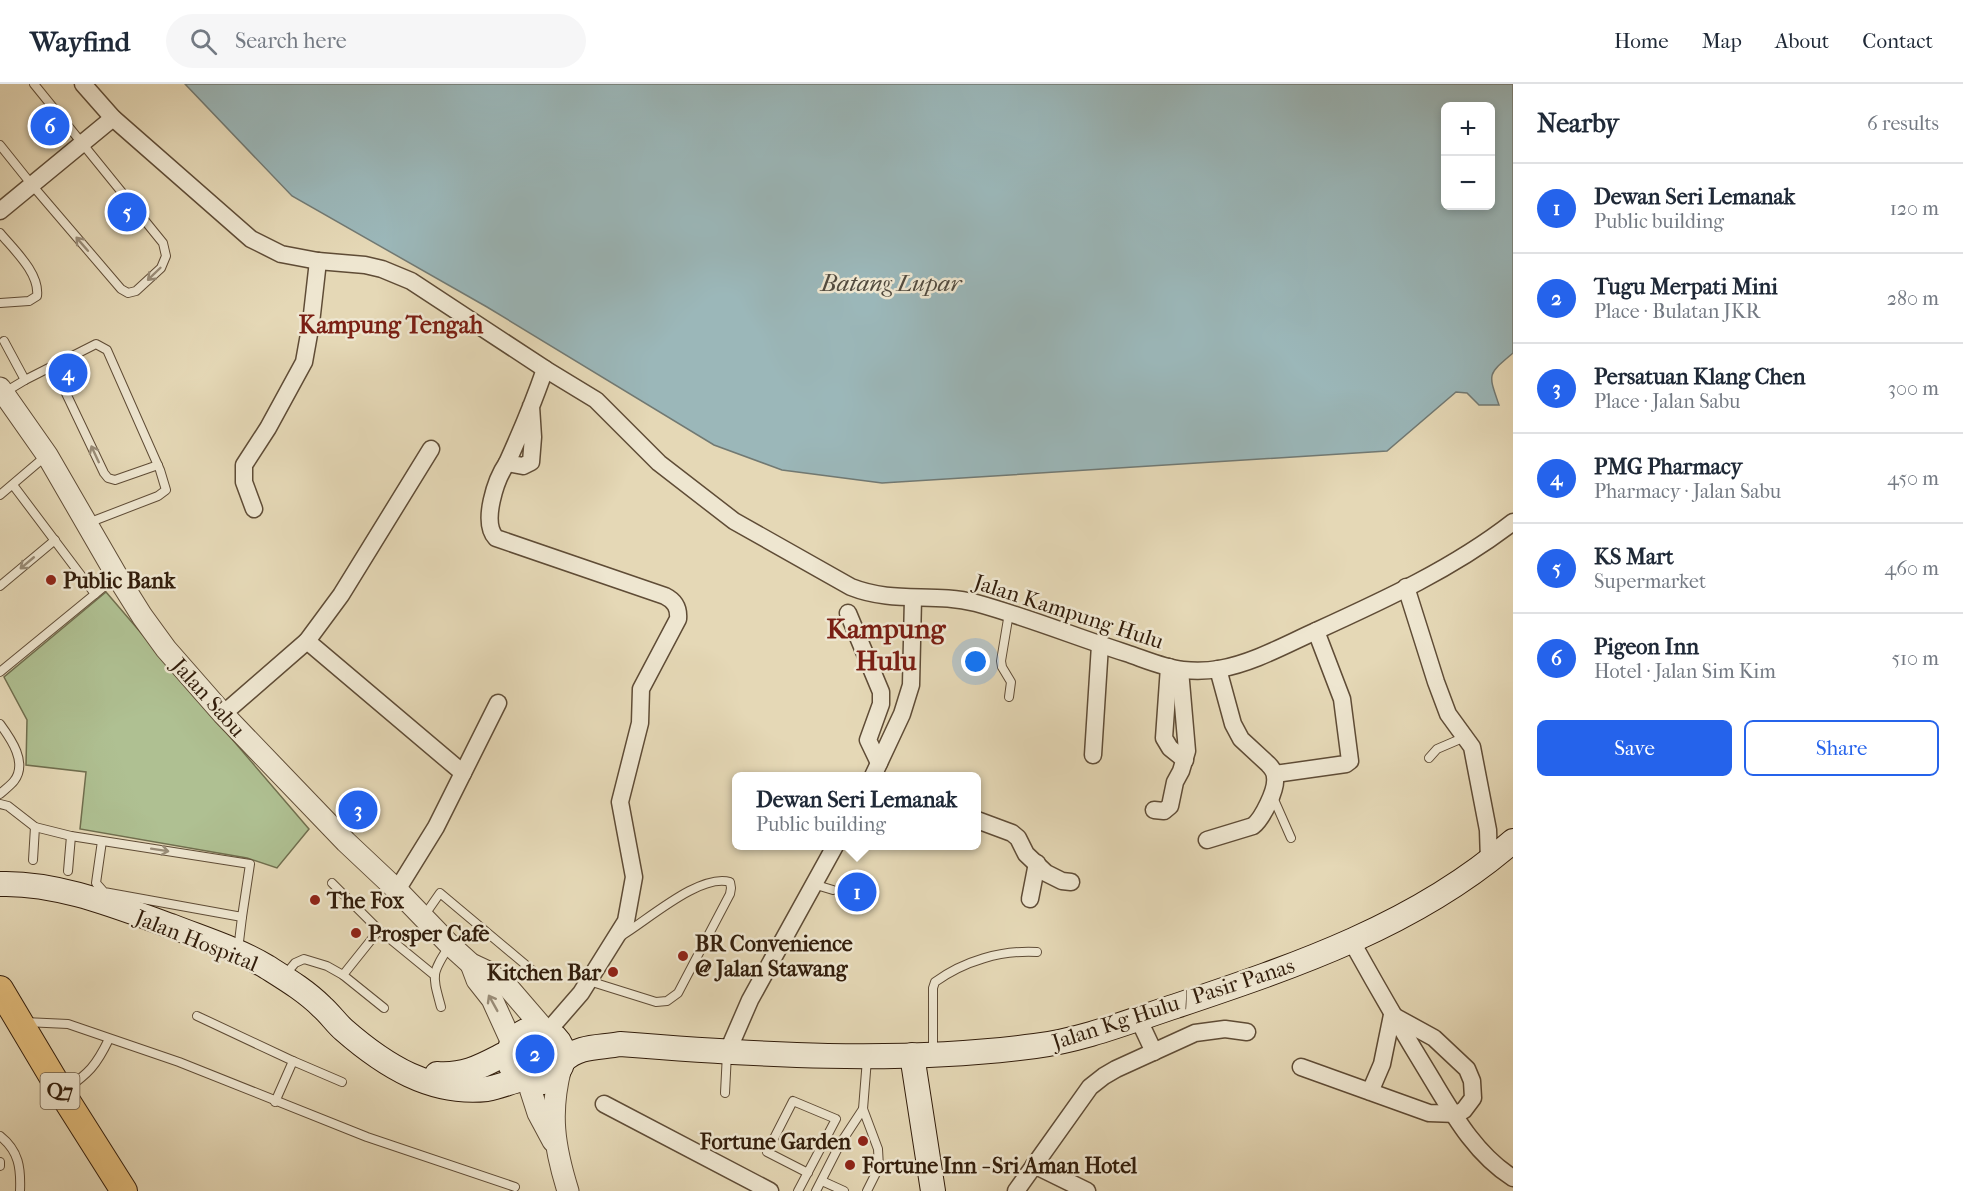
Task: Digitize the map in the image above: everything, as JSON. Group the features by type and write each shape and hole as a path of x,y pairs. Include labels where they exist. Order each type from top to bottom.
{"main road":[{"name":"Jalan Kg Hulu / Pasir Panas","path":"620,1044 727,1053 923,1055 1038,1046 1066,1041 1276,972 1352,942 1428,902 1489,861 1513,841"},
{"name":"Jalan Hospital","path":"0,884 33,884 55,889 153,920 237,951 282,978 322,1007 342,1029 378,1058 416,1078 453,1088 488,1089 525,1081"},
{"name":"Q7","path":"0,989 18,1022 124,1191"},
{"path":"399,1070 420,1073 471,1072 510,1047 525,1031 592,1035 620,1044"},
{"path":"549,1033 564,1053 562,1064"},
{"path":"510,1047 511,1067 525,1081 544,1082 551,1079 562,1064 577,1051 620,1044"},
{"path":"923,1055 933,1191"}],"street":[{"name":"Jalan Kampung Hulu","path":"83,84 113,118 250,239 281,254 318,261 365,265 394,273 444,302 596,400 659,463 734,521 851,587 883,597 954,599 1009,613 1174,668 1204,671 1239,664 1361,611 1482,546 1513,522"},
{"path":"0,211 113,118"},
{"path":"254,509 244,482 244,465 268,428 304,362 318,261"},
{"path":"471,964 486,971 507,986 549,1033 589,981 615,940 626,921 634,878 621,802 640,723 641,689 678,619 677,608 665,596 496,538 490,529 489,522 496,487 545,369"},
{"name":"Jalan Sabu","path":"1,393 47,455 117,576 165,649 223,714 346,842 471,964"},
{"path":"223,714 308,641 341,595 431,449"},
{"path":"1406,587 1445,707 1472,747 1488,830 1489,861"},
{"path":"876,770 902,714 911,685 913,598"},
{"path":"848,613 881,692 881,704 868,740 876,770"},
{"path":"1275,774 1345,765 1350,761 1342,699 1316,631"},
{"path":"308,641 463,773"},
{"path":"1093,755 1100,645"},
{"path":"1154,810 1161,811 1170,806 1174,782 1185,760 1186,741 1174,668"},
{"path":"1207,840 1246,829 1258,822 1263,816 1275,784 1275,774 1269,764 1241,739 1233,724 1218,669"},
{"path":"397,890 436,827 498,703"},
{"path":"981,821 1012,832 1018,838 1026,854 1054,878 1071,882"},
{"path":"727,1053 750,1000 832,850"},
{"path":"1030,899 1037,863"},
{"path":"1352,942 1392,1015 1453,1113 1487,1158 1513,1178"},
{"path":"471,964 477,980 492,999 510,1047"},
{"path":"1370,1092 1382,1064 1392,1015"},
{"path":"1301,1067 1428,1113 1457,1114 1464,1110 1473,1098 1472,1081 1467,1069 1458,1058 1434,1038 1392,1015"},
{"path":"1138,1018 1154,1053"},
{"path":"1016,1191 1089,1087 1104,1076 1195,1033 1209,1029 1247,1032"},
{"path":"562,1064 554,1108 556,1147 568,1191"},
{"path":"525,1081 538,1113 556,1147"},
{"path":"604,1104 770,1191"},
{"path":"1034,1165 1087,1191"}],"lane":[{"path":"1,150 121,289 128,292 136,291 161,268 165,248 158,236 34,84"},
{"path":"0,233 31,272 38,291 37,296 29,301 0,303"},
{"path":"4,341 25,380"},
{"path":"1,393 96,344 107,350 165,486 164,492 87,523"},
{"path":"53,366 108,478 115,480 158,465"},
{"path":"0,495 47,455"},
{"path":"13,485 95,594"},
{"path":"0,586 55,540"},
{"path":"0,672 117,576"},
{"path":"1009,613 1001,661 1011,682 1009,697"},
{"path":"0,724 14,745 19,764 14,781 0,794"},
{"path":"1428,759 1437,749 1466,736"},
{"path":"1271,793 1290,838"},
{"path":"0,804 8,806 35,827 71,836 250,864 237,951"},
{"path":"33,860 35,827"},
{"path":"68,871 71,836"},
{"path":"102,841 96,884 104,892 242,917"},
{"path":"589,981 656,1002 673,999 730,894 730,882 723,880 701,884 687,891 644,923 615,940"},
{"path":"332,883 379,930 434,975"},
{"path":"813,884 833,890"},
{"path":"424,916 440,893 533,971"},
{"path":"343,975 379,930"},
{"path":"441,1007 434,975 436,967 450,945"},
{"path":"923,1055 935,982 974,960 1021,952 1037,952"},
{"path":"282,978 295,963 304,959 327,966 343,975 384,1008"},
{"path":"197,1016 342,1082"},
{"path":"18,1022 68,1024 179,1062 367,1137 515,1187"},
{"path":"62,1093 97,1063 109,1039"},
{"path":"724,1093 727,1053"},
{"path":"867,1055 863,1109 878,1149 879,1167 867,1191"},
{"path":"275,1102 293,1061"},
{"path":"798,1191 808,1173 836,1119 793,1101 767,1152 808,1173"},
{"path":"816,1191 840,1144 863,1109"},
{"path":"0,1136 17,1155 21,1177 20,1191"},
{"path":"822,1181 844,1191"}],"green space":[{"path":"106,592 309,829 277,868 247,858 80,829 86,772 26,765 27,720 4,677"}],"water":[{"name":"Batang Lupar","path":"185,84 1513,84 1513,353 1498,366 1492,375 1499,405 1479,405 1467,393 1456,392 1387,451 882,483 782,470 714,445 487,307 292,196"}],"place":[{"name":"Pigeon Inn","path":"50,126"},
{"name":"KS Mart","path":"127,212"},
{"name":"PMG Pharmacy","path":"68,373"},
{"name":"Public Bank","path":"51,580"},
{"name":"Persatuan Klang Chen","path":"358,810"},
{"name":"Dewan Seri Lemanak","path":"857,892"},
{"name":"The Fox","path":"315,900"},
{"name":"Prosper Cafe","path":"356,933"},
{"name":"BR Convenience @ Jalan Stawang","path":"683,956"},
{"name":"Kitchen Bar","path":"613,972"},
{"name":"Tugu Merpati Mini","path":"535,1054"},
{"name":"Fortune Garden","path":"863,1141"},
{"name":"Fortune Inn - Sri Aman Hotel","path":"850,1165"}],"district":[{"name":"Kampung Tengah","path":"391,325"},
{"name":"Kampung Hulu","path":"886,644"}]}
